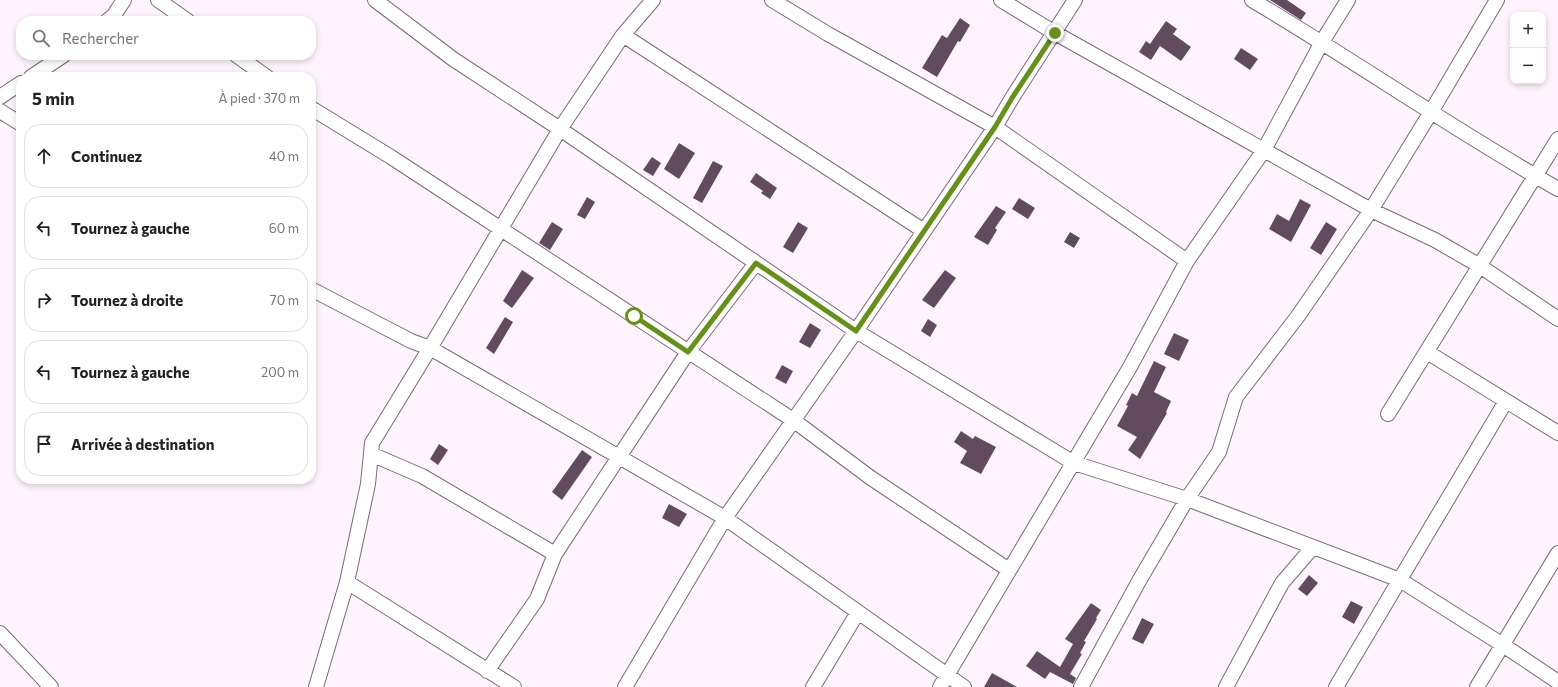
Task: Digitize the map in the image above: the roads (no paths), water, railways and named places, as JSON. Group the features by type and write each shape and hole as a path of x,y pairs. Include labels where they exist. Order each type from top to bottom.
{"street":[{"path":"112,16 124,0"},
{"path":"158,0 181,16"},
{"path":"375,0 453,59 856,331 1074,463 1187,499 1400,580 1503,645 1558,682"},
{"path":"316,687 347,582 368,484 372,443 560,130 623,34 653,0"},
{"path":"772,0 828,34 995,127 1187,261"},
{"path":"1001,0 1055,33 1370,210 1435,240 1480,266 1558,319"},
{"path":"625,687 725,518 856,331 995,127 1075,0"},
{"path":"1252,0 1322,42 1431,112 1558,189"},
{"path":"943,681 1130,367 1187,261 1264,150 1322,42 1348,0"},
{"path":"1081,687 1139,581 1187,499 1219,452 1236,397 1298,316 1370,210 1431,112 1496,0"},
{"path":"623,34 924,231"},
{"path":"38,72 56,60"},
{"path":"243,60 260,72"},
{"path":"0,97 16,86"},
{"path":"0,111 16,121"},
{"path":"316,111 391,157 500,230 794,420 871,478 1009,570"},
{"path":"1388,414 1558,139"},
{"path":"487,670 537,599 555,554 688,352 756,263"},
{"path":"316,292 411,341 430,348 725,518 858,612 943,681 964,687"},
{"path":"1427,352 1558,433"},
{"path":"1336,687 1506,401"},
{"path":"371,454 422,476 555,554"},
{"path":"1226,687 1282,583 1313,547"},
{"path":"1478,687 1558,553"},
{"path":"347,582 514,687"},
{"path":"812,687 858,612"},
{"path":"0,633 51,687"}]}
